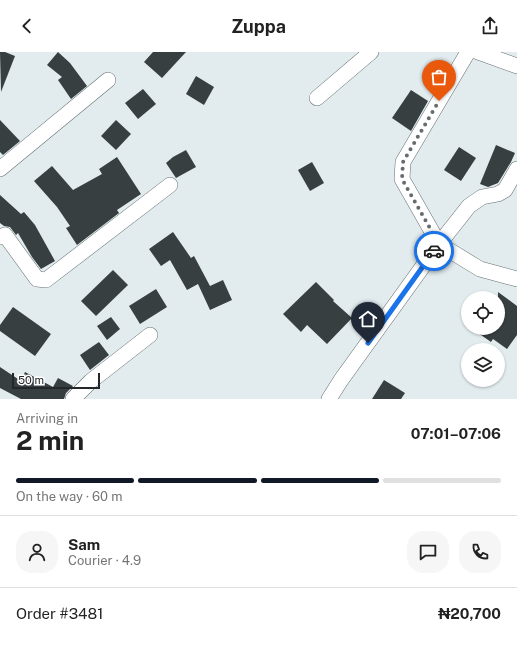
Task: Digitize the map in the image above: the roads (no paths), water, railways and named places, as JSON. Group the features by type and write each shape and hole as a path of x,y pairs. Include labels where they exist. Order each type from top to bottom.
{"street":[{"path":"317,98 371,52"},
{"path":"468,52 403,162 402,179 439,244 480,269 517,279"},
{"path":"478,52 517,66"},
{"path":"0,169 108,80"},
{"path":"329,399 341,380 439,244 469,206 482,197 498,194 505,190 517,169"},
{"path":"2,234 37,279 46,280 170,185"},
{"path":"73,399 91,381 150,334"}]}
